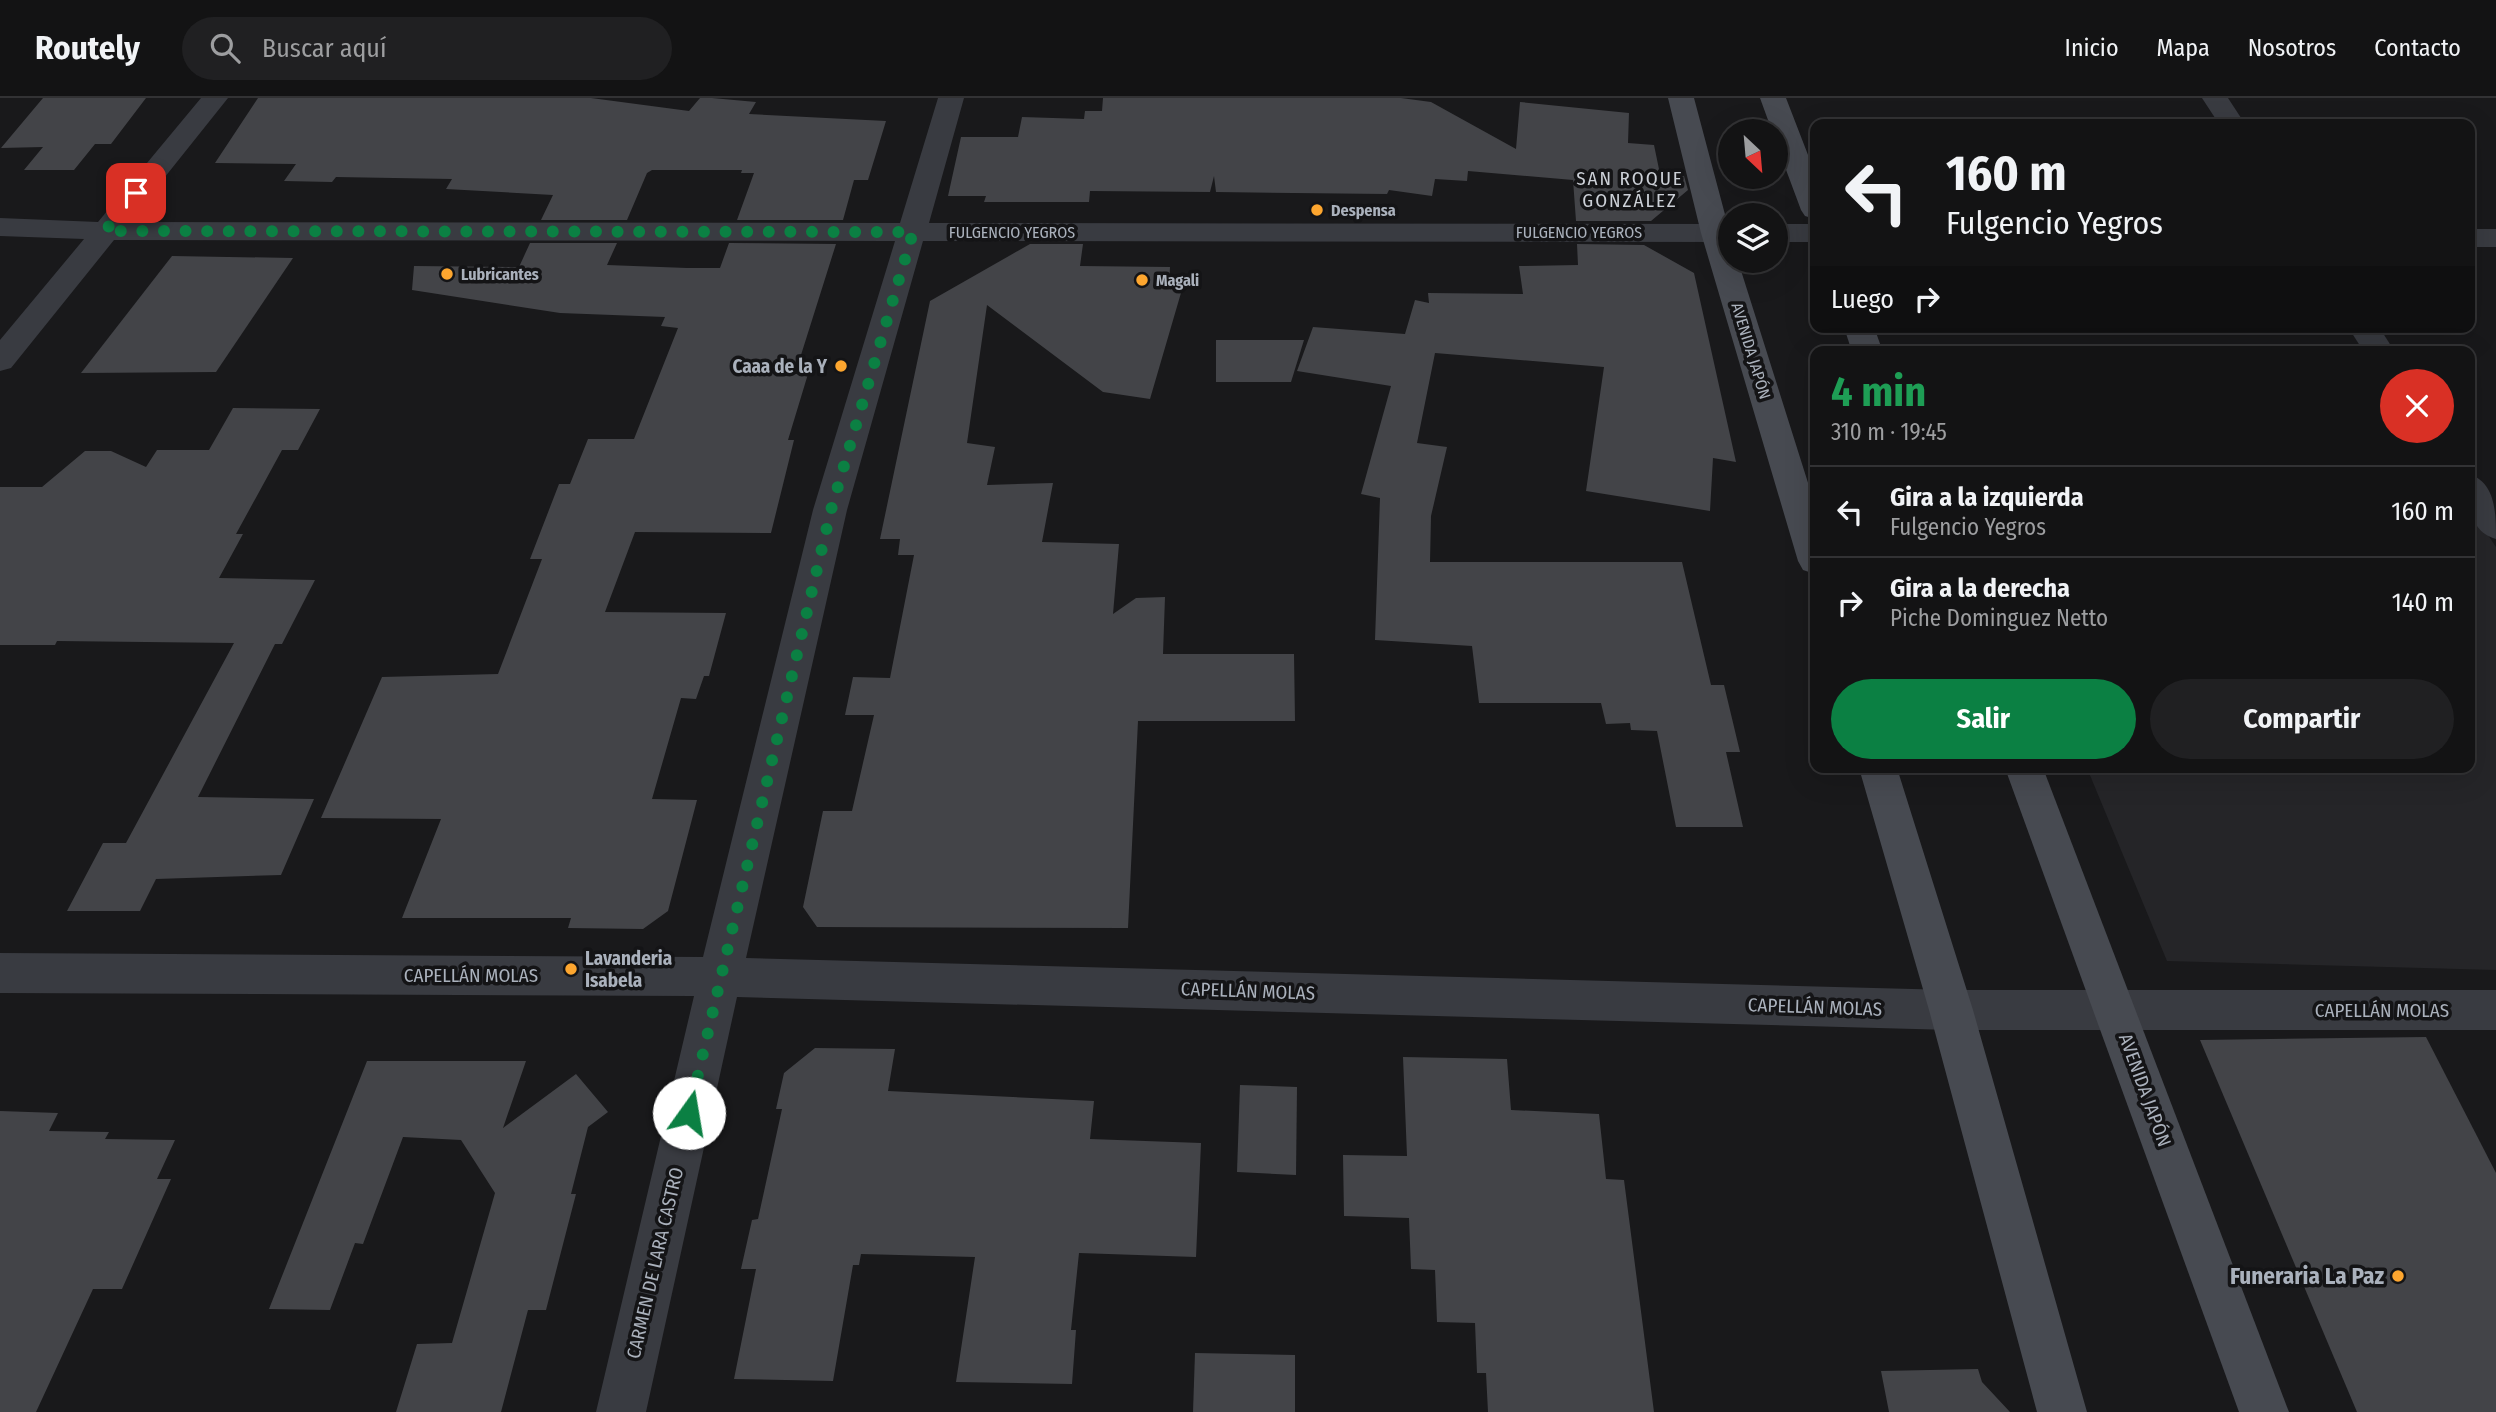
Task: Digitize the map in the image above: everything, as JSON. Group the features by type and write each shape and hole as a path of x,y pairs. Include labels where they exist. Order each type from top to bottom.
{"main road":[{"name":"AVENIDA JAPÓN","path":"1681,98 1718,217"},
{"path":"1773,98 1810,197"},
{"name":"AVENIDA JAPÓN","path":"1734,273 1810,543"},
{"path":"1880,773 1951,1010 2062,1412"},
{"name":"AVENIDA JAPÓN","path":"2026,773 2264,1412"}],"street":[{"path":"0,360 215,98"},
{"name":"CARMEN DE LARA CASTRO","path":"621,1412 720,977 831,510 951,98"},
{"path":"2216,98 2229,119"},
{"name":"FULGENCIO YEGROS","path":"0,227 105,231 1718,233"},
{"path":"1788,233 1810,233"},
{"path":"2475,238 2496,238"},
{"path":"2475,495 2496,526"},
{"name":"CAPELLÁN MOLAS","path":"0,973 720,977 1951,1010 2496,1010"}],"shaded area":[{"path":"2475,520 2478,520 2496,547 2496,970 2167,961 2089,773 2475,773"}],"building":[{"path":"43,98 146,98 111,144 95,144 74,170 24,170 43,147 1,148"},
{"path":"258,98 591,98 689,111 700,98 712,98 756,102 749,114 886,121 868,180 854,180 843,220 737,220 754,173 741,173 742,170 652,170 647,173 627,220 541,220 553,195 446,189 452,179 336,177 332,182 284,181 296,164 215,163"},
{"path":"1103,98 1401,98 1431,102 1516,149 1520,102 1629,113 1628,143 1654,145 1660,174 1684,176 1688,190 1651,221 1576,221 1573,180 1468,171 1467,181 1435,179 1432,196 1389,190 1387,194 1216,192 1214,176 1210,192 1090,191 1089,202 984,202 986,196 948,196 961,137 1018,137 1022,117 1084,119 1085,111 1102,111"},
{"path":"530,243 617,243 607,265 687,268 720,268 729,243 836,244 795,374 808,374 788,440 794,440 771,533 635,532 605,612 726,613 709,676 704,676 696,699 681,698 652,799 697,800 668,911 643,929 568,928 571,918 402,918 441,819 321,818 382,677 498,674 542,559 530,559 559,484 570,484 588,439 634,439 678,328 661,326 665,317 560,313 412,290 414,266 519,267"},
{"path":"1030,244 1083,244 1080,266 1170,267 1169,286 1183,286 1150,399 1103,392 987,305 967,443 995,447 987,485 1053,483 1042,542 1119,544 1113,614 1136,598 1165,597 1163,654 1294,654 1295,721 1138,721 1128,928 817,927 803,907 823,811 852,811 874,715 845,715 853,677 890,678 914,555 898,555 900,539 880,539 930,301"},
{"path":"1577,244 1644,245 1694,273 1736,462 1713,458 1710,511 1586,491 1604,367 1435,353 1417,443 1447,447 1431,516 1430,562 1682,562 1711,685 1724,685 1740,752 1726,752 1743,827 1676,827 1657,731 1631,730 1630,723 1606,724 1601,703 1479,703 1472,646 1375,640 1380,498 1361,494 1391,386 1297,371 1313,327 1405,334 1415,300 1429,303 1428,293 1523,294 1519,266 1578,265"},
{"path":"172,256 293,258 216,372 81,373"},
{"path":"1216,340 1304,340 1291,382 1216,382"},
{"path":"233,408 320,409 298,450 282,450 236,534 243,534 219,578 315,580 282,644 275,644 198,797 314,799 281,875 156,879 140,911 67,911 103,843 126,843 234,643 57,641 55,645 0,645 0,487 42,487 85,451 111,451 146,467 157,450 209,450"},
{"name":"Funeraria La Paz","path":"2426,1037 2496,1173 2496,1412 2357,1412 2200,1040"},
{"path":"815,1048 895,1049 888,1091 1094,1101 1090,1139 1201,1143 1196,1257 1079,1253 1071,1330 1076,1330 1072,1384 956,1382 975,1257 861,1254 859,1265 853,1265 833,1381 734,1379 756,1269 741,1269 752,1220 758,1219 782,1109 776,1109 784,1073"},
{"path":"1403,1057 1507,1059 1511,1110 1599,1114 1606,1179 1624,1180 1654,1412 1488,1412 1486,1373 1477,1373 1475,1323 1437,1322 1435,1270 1411,1269 1409,1218 1344,1216 1343,1155 1407,1156"},
{"path":"367,1061 526,1061 503,1128 576,1074 608,1112 588,1127 571,1194 576,1194 546,1310 528,1310 501,1412 396,1412 417,1344 452,1343 495,1193 461,1140 403,1137 363,1244 355,1243 330,1310 269,1309"},
{"path":"1240,1085 1297,1087 1296,1175 1237,1172"},
{"path":"0,1111 58,1113 49,1131 109,1132 105,1139 175,1140 157,1179 171,1179 122,1289 93,1289 36,1412 0,1412"},
{"path":"1195,1353 1295,1355 1295,1412 1193,1412"},
{"path":"1978,1369 1982,1382 2010,1412 1889,1412 1881,1371"}],"place":[{"name":"Despensa","path":"1317,210"},
{"name":"Lubricantes","path":"447,274"},
{"name":"Magali","path":"1142,280"},
{"name":"Caaa de la Y","path":"841,366"},
{"name":"Lavanderia Isabela","path":"571,969"},
{"name":"Funeraria La Paz","path":"2398,1276"}],"district":[{"name":"SAN ROQUE GONZÁLEZ","path":"1630,189"}],"route":[{"path":"136,193 105,231 913,232 831,510 689,1113"}]}
